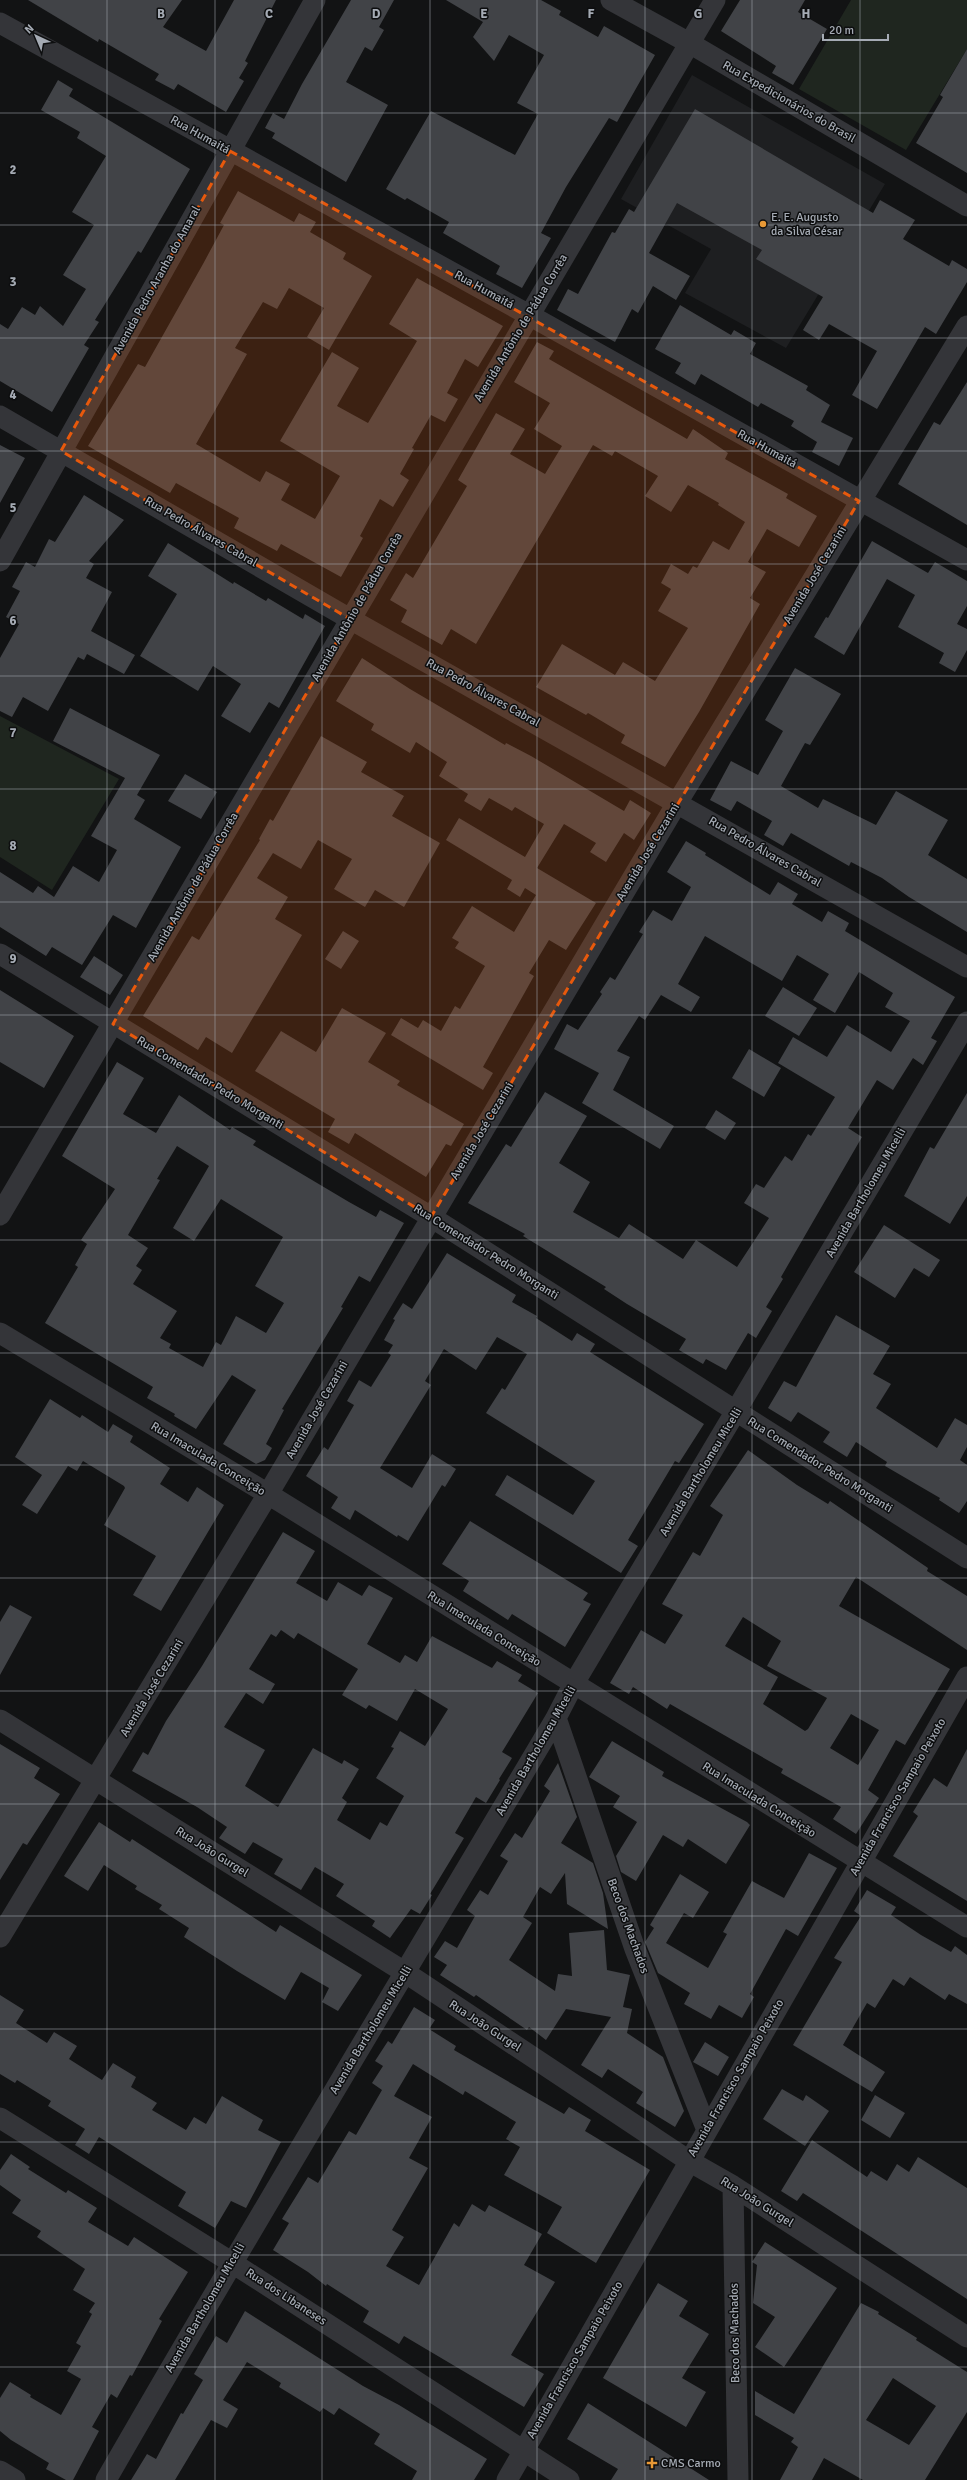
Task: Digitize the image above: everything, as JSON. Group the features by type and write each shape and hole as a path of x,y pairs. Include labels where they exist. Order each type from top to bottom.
{"street":[{"name":"Avenida Pedro Aranha do Amaral","path":"0,561 315,0"},
{"name":"Rua Expedicionários do Brasil","path":"611,0 691,44 967,206"},
{"name":"Avenida Antônio de Pádua Corrêa","path":"0,1215 529,314 716,0"},
{"name":"Rua Humaitá","path":"0,23 230,151 529,314 859,501 967,560"},
{"name":"Avenida José Cezarini","path":"2,1929 96,1781 678,803 859,501 967,326"},
{"name":"Rua Pedro Álvares Cabral","path":"0,416 350,618 967,967"},
{"name":"Rua Comendador Pedro Morganti","path":"0,954 431,1217 967,1558"},
{"name":"Avenida Bartholomeu Micelli","path":"106,2480 231,2262 406,1973 574,1685 737,1413 967,1022"},
{"name":"Rua Imaculada Conceição","path":"0,1333 268,1494 574,1685 967,1927"},
{"name":"Avenida Francisco Sampaio Peixoto","path":"507,2480 967,1678"},
{"name":"Beco dos Machados","path":"556,1718 635,1949 707,2130"},
{"name":"Rua João Gurgel","path":"0,1720 406,1973 689,2161 733,2186 967,2337"},
{"name":"Rua dos Libaneses","path":"0,2118 231,2262 569,2480"},
{"name":"Beco dos Machados","path":"733,2186 738,2480"},
{"path":"0,2471 15,2480"}],"highlighted area":[{"path":"230,151 859,501 431,1217 113,1024 350,619 61,451"}],"shaded area":[{"path":"851,0 967,0 967,49 906,150 799,89"},
{"name":"E. E. Augusto da Silva César","path":"692,75 885,184 786,348 685,293 711,249 621,199"},
{"path":"0,716 119,779 52,890 0,857"}],"building":[{"path":"28,0 182,0 163,27 206,51 234,0 276,0 245,61 248,63 239,78 244,81 226,112 178,84 174,90 155,80 159,74 99,39 98,42"},
{"path":"351,0 394,0 379,27 384,30 372,51 365,47 346,82 388,105 346,182 272,138 275,133 265,128 273,113 284,119 302,84"},
{"path":"446,0 541,0 561,11 559,15 598,37 604,26 655,55 617,122 609,118 566,187 541,233 551,238 522,288 496,274 500,266 443,233 449,222 407,198 405,200 386,189 431,111 515,155 538,114 517,103 544,55 509,35 494,61 473,37 483,22"},
{"path":"740,0 805,0 798,12 827,29 793,85 772,73 776,66 721,31"},
{"path":"967,49 967,173 916,143 943,97 940,95"},
{"path":"58,80 73,89 69,96 190,169 141,253 138,251 95,320 99,322 84,345 89,348 52,412 0,381 0,324 8,329 22,307 35,315 40,306 63,326 86,289 63,275 94,225 72,212 106,156 77,138 80,132 41,110"},
{"path":"695,109 873,213 880,200 915,220 903,239 949,266 952,260 967,269 967,282 936,334 925,327 877,409 852,395 877,351 829,324 819,340 803,330 823,297 756,259 762,250 677,203 649,253 690,276 676,300 653,286 638,313 632,309 615,342 557,310 568,289 578,294 612,232 615,233 629,209 634,212"},
{"path":"238,191 294,222 299,213 316,222 310,232 346,253 343,259 372,276 329,350 307,337 324,308 289,288 277,309 263,302 235,348 247,354 196,444 260,482 266,471 290,484 281,500 315,519 340,476 280,441 332,352 359,368 337,406 368,423 417,341 389,324 417,278 503,326 478,367 465,359 447,393 458,399 445,422 431,415 412,448 414,449 400,474 409,480 393,507 380,499 360,536 363,538 341,577 281,544 277,551 234,528 239,518 176,483 170,493 88,446 138,364 145,367 224,225 220,223"},
{"path":"680,305 731,335 734,330 756,343 750,354 808,386 806,390 830,405 821,422 853,438 839,466 812,452 817,442 791,426 794,421 761,403 758,407 701,374 695,385 675,373 681,363 655,349"},
{"path":"537,342 554,351 549,359 687,439 693,429 728,453 725,459 788,494 786,498 817,516 799,547 767,529 748,562 766,572 750,598 760,604 699,712 665,767 621,743 625,735 588,713 586,715 536,687 562,644 615,675 623,662 655,681 688,628 658,611 671,589 661,583 671,564 688,574 693,566 697,568 713,541 729,550 745,522 718,505 719,503 688,485 671,512 645,496 658,476 615,451 612,456 593,445 476,644 451,629 442,645 401,622 407,610 390,600 406,573 413,578 467,486 458,480 496,413 525,429 510,454 545,474 562,446 534,429 550,403 514,382"},
{"path":"967,382 967,525 898,484 934,422 940,425"},
{"path":"0,445 25,458 0,503"},
{"path":"84,495 124,520 89,561 94,564 86,578 112,592 91,631 135,655 124,674 87,654 84,660 78,657 48,711 23,697 12,717 0,711 0,658 19,624 6,617 20,591 12,587 26,562 35,567 49,539 55,542"},
{"path":"872,541 928,573 935,562 967,581 967,606 957,624 967,629 967,650 955,672 939,663 944,653 898,627 915,595 887,579 844,655 814,637 826,617 828,618"},
{"path":"168,543 233,584 234,582 266,601 268,598 303,619 305,614 325,626 279,708 269,702 250,733 221,716 241,684 213,666 198,691 140,656 177,594 148,576"},
{"path":"362,658 410,689 505,745 506,743 531,756 624,811 630,800 651,813 634,840 624,833 606,862 590,852 596,843 564,824 537,868 596,903 566,950 549,940 529,973 534,976 483,1067 493,1073 483,1090 391,1035 401,1018 418,1028 423,1020 441,1031 455,1006 460,1009 485,966 455,948 459,942 452,938 472,906 514,932 536,895 525,888 520,897 507,889 512,880 446,840 459,818 525,857 544,824 515,807 512,811 489,798 481,811 464,801 468,794 439,776 447,762 416,742 410,753 371,730 374,724 336,701"},
{"path":"795,668 841,694 810,745 805,743 781,786 818,808 823,799 876,825 896,791 948,820 928,855 967,879 967,932 909,897 882,878 851,862 849,866 791,833 783,846 764,835 772,821 737,801 731,811 710,800 731,761 758,775 783,731 765,720"},
{"path":"70,708 160,755 137,795 145,800 134,819 181,847 136,928 113,915 82,965 52,947 46,956 0,927 0,872 33,893 38,886 54,897 73,866 99,882 117,850 91,836 125,778 53,741"},
{"path":"321,736 367,762 361,772 404,796 392,816 440,843 404,907 375,890 365,907 334,889 352,859 318,840 301,869 273,853 257,878 288,897 275,919 302,935 232,1053 206,1037 198,1050 143,1016 192,936 199,940 260,840 259,839 270,819 273,821"},
{"path":"185,774 217,792 201,819 168,801"},
{"path":"686,841 706,853 705,855 770,895 778,882 798,894 792,904 822,922 828,911 849,923 845,931 955,997 931,1038 937,1041 923,1065 913,1058 893,1090 877,1080 848,1128 862,1137 781,1277 783,1279 766,1307 772,1311 756,1338 748,1333 726,1370 706,1359 703,1364 679,1350 686,1339 604,1289 606,1287 523,1236 525,1234 468,1203 506,1144 511,1147 545,1092 587,1116 559,1163 590,1182 573,1212 619,1238 629,1224 683,1259 696,1240 737,1267 769,1218 744,1203 756,1184 764,1188 785,1156 792,1161 808,1134 811,1136 835,1097 778,1063 793,1037 827,1057 847,1025 891,1052 910,1021 885,1007 893,993 859,972 835,1013 813,1000 829,974 797,955 782,981 705,936 678,984 700,997 691,1012 661,995 645,1020 639,1016 617,1051 630,1057 613,1090 674,1126 660,1149 582,1103 599,1073 554,1049 567,1024 578,1030 602,994 600,992 610,977 615,980 643,934 639,932 653,910 672,921 691,887 667,872"},
{"path":"343,931 359,941 341,969 325,959"},
{"path":"94,956 123,975 110,995 80,977"},
{"path":"783,987 817,1008 799,1036 765,1016"},
{"path":"0,990 74,1036 44,1088 0,1062"},
{"path":"342,1008 386,1033 368,1062 400,1081 397,1085 464,1124 451,1146 446,1144 426,1177 355,1133 349,1144 328,1132 335,1119 255,1071 281,1031 316,1052"},
{"path":"749,1049 781,1068 764,1097 732,1078"},
{"path":"117,1062 144,1078 123,1114 156,1133 179,1095 230,1130 232,1127 256,1141 253,1145 349,1202 376,1217 380,1210 404,1223 370,1282 359,1276 341,1307 343,1308 282,1409 284,1410 266,1444 272,1448 265,1460 256,1464 223,1444 256,1390 232,1375 196,1429 174,1416 175,1414 147,1398 153,1387 45,1323 78,1267 75,1265 87,1244 81,1240 115,1189 62,1156","holes":["177,1146 209,1166 173,1228 194,1241 221,1199 283,1237 255,1286 284,1303 266,1333 236,1316 221,1345 216,1342 203,1367 169,1348 171,1344 160,1338 177,1311 133,1284 142,1270 136,1266 148,1248 128,1235 160,1180 157,1179"]},
{"path":"967,1093 967,1196 950,1224 904,1196 930,1147 934,1149"},
{"path":"716,1110 736,1123 725,1140 705,1128"},
{"path":"884,1225 940,1260 929,1277 914,1268 895,1298 854,1272"},
{"path":"447,1253 516,1295 512,1302 537,1316 536,1318 572,1341 577,1333 595,1344 590,1352 704,1424 679,1463 675,1461 628,1540 638,1546 621,1573 495,1495 507,1475 573,1515 595,1481 486,1413 502,1388 505,1390 527,1354 497,1337 476,1370 444,1349 425,1381 431,1385 380,1468 412,1488 432,1454 456,1469 445,1487 442,1485 408,1541 398,1535 397,1537 355,1510 350,1520 331,1508 338,1497 306,1476 324,1447 328,1450 354,1405 347,1401 359,1380 371,1387 391,1355 388,1353 393,1345 384,1340 395,1320 393,1319 403,1303 412,1309"},
{"path":"836,1315 890,1346 873,1374 891,1384 876,1408 937,1448 955,1418 967,1425 967,1447 960,1460 967,1465 967,1501 959,1513 939,1500 940,1498 885,1466 887,1462 856,1442 847,1457 823,1442 830,1432 798,1412 791,1422 768,1408 784,1381 796,1387"},
{"path":"50,1399 80,1418 82,1415 108,1432 113,1424 133,1436 130,1442 170,1468 160,1484 188,1502 197,1487 224,1505 161,1611 133,1595 156,1556 104,1525 125,1488 124,1486 83,1461 77,1471 68,1466 37,1514 22,1505 42,1475 15,1457"},
{"path":"748,1450 797,1485 828,1504 830,1501 928,1568 927,1571 967,1596 967,1650 856,1577 839,1606 950,1669 905,1745 896,1740 868,1790 879,1798 856,1834 833,1819 841,1807 781,1773 783,1769 670,1704 667,1709 633,1687 629,1694 610,1683 641,1630 665,1644 683,1615 662,1604 693,1552 700,1556 723,1515 710,1506","holes":["743,1617 781,1641 767,1666 827,1698 808,1729 805,1731 763,1704 778,1677 725,1646","851,1714 879,1730 858,1765 830,1748"]},
{"path":"470,1521 588,1593 583,1600 591,1604 565,1647 512,1614 508,1620 463,1591 469,1581 442,1564"},
{"path":"283,1532 315,1551 296,1583 327,1601 338,1582 362,1596 369,1585 393,1598 367,1644 400,1663 405,1655 417,1662 432,1636 492,1668 497,1661 522,1675 518,1681 538,1693 502,1752 512,1758 499,1779 500,1780 486,1803 476,1797 455,1833 464,1838 430,1894 432,1895 420,1914 411,1909 390,1938 372,1926 375,1921 336,1896 344,1884 315,1867 301,1890 274,1874 283,1859 253,1842 245,1854 219,1838 227,1827 197,1807 132,1771 143,1752 148,1755 166,1721 202,1666","holes":["281,1630 294,1639 298,1633 358,1669 342,1695 366,1709 369,1705 397,1721 415,1689 448,1709 425,1746 400,1731 391,1747 394,1748 376,1778 404,1796 387,1826 380,1822 370,1840 337,1820 347,1802 342,1798 359,1769 344,1760 342,1764 313,1748 278,1807 245,1786 265,1750 224,1727 246,1693 263,1704 275,1684 249,1669 271,1634 276,1637"]},
{"path":"10,1605 32,1617 0,1675 0,1622"},
{"path":"612,1741 664,1772 662,1776 750,1825 726,1864 688,1839 683,1847 663,1835 636,1881 621,1872 616,1856 637,1822 613,1807 620,1796 589,1777"},
{"path":"0,1744 40,1768 34,1778 60,1794 27,1845 23,1843 0,1880"},
{"path":"967,1749 967,1901 893,1856 918,1816 913,1812 934,1778 947,1787"},
{"path":"558,1763 577,1817 561,1843 593,1863 603,1893 608,1929 567,1904 565,1873 551,1894 540,1887 523,1917 532,1923 509,1960 555,1991 558,1974 572,1976 569,1933 604,1930 607,1970 630,1975 623,2007 632,2009 627,2033 663,2057 684,2111 675,2127 636,2103 643,2092 608,2069 602,2078 581,2065 611,2017 566,2009 546,2040 529,2027 527,2030 476,1995 474,1997 440,1975 447,1965 434,1957 445,1941 457,1948 475,1916 467,1910 480,1890 488,1895 508,1861 500,1856 515,1833 522,1838 550,1791 544,1786"},
{"path":"99,1822 130,1842 132,1839 276,1932 280,1925 362,1975 338,2011 322,2002 329,1988 301,1972 285,2000 237,1971 184,1937 189,1928 159,1909 162,1905 135,1889 137,1886 104,1865 88,1891 64,1876"},
{"path":"809,1853 837,1868 798,1936 786,1929 750,1994 754,1997 742,2018 719,2005 711,2019 684,2004 690,1993 658,1973 645,1942 654,1928 650,1925 680,1874 709,1892 693,1918 684,1913 666,1943 708,1968 727,1934 723,1932 752,1881 784,1898"},
{"path":"867,1890 896,1907 891,1915 921,1935 951,1952 955,1946 967,1955 967,2004 949,1994 945,2000 910,1977 904,1986 893,1979 875,2008 867,2003 843,2045 885,2072 872,2092 793,2045 842,1962 834,1958 861,1916 854,1911"},
{"path":"0,1995 24,2010 16,2023 47,2043 54,2032 77,2046 69,2059 102,2080 113,2063 136,2077 131,2087 157,2103 152,2110 186,2130 194,2117 206,2124 222,2096 263,2120 258,2130 281,2142 246,2208 231,2201 215,2228 178,2206 186,2192 99,2137 89,2154 75,2145 85,2129 48,2106 51,2101 17,2080 15,2083 0,2074"},
{"path":"414,2007 435,2020 429,2029 456,2046 454,2050 564,2114 569,2107 591,2120 585,2131 650,2170 596,2263 547,2233 562,2207 504,2175 520,2147 506,2139 516,2122 465,2091 463,2095 413,2064 394,2096 432,2117 409,2158 428,2168 392,2230 404,2237 386,2266 419,2285 454,2223 459,2227 472,2204 485,2212 489,2205 542,2234 524,2265 555,2282 511,2355 544,2374 524,2407 404,2336 399,2344 363,2322 369,2311 327,2284 326,2286 308,2272 273,2250 289,2223 282,2219 308,2177 318,2183 349,2131 356,2135 382,2090 372,2083 383,2066 375,2061 388,2041 392,2044"},
{"path":"705,2042 729,2057 718,2076 693,2062"},
{"path":"782,2089 803,2101 806,2095 829,2111 805,2146 763,2119"},
{"path":"875,2095 905,2113 890,2138 861,2120"},
{"path":"812,2140 867,2177 871,2171 887,2181 897,2164 909,2172 918,2157 967,2188 967,2299 803,2193 797,2201 781,2191"},
{"path":"11,2154 30,2167 28,2169 66,2193 68,2190 97,2208 88,2222 128,2246 134,2237 188,2272 159,2319 162,2321 132,2376 130,2375 117,2398 111,2394 92,2427 99,2431 73,2480 66,2480 46,2469 49,2463 11,2440 0,2431 0,2398 10,2382 31,2395 30,2397 61,2415 81,2379 67,2371 81,2346 76,2343 92,2314 89,2312 95,2303 73,2290 85,2269 37,2237 41,2231 12,2213 21,2200 0,2185 0,2170"},
{"path":"765,2242 837,2288 784,2367 755,2347 775,2317 753,2303 757,2265 752,2262"},
{"path":"658,2283 688,2301 679,2316 709,2334 682,2378 706,2392 686,2427 603,2378"},
{"path":"861,2303 879,2312 878,2314 917,2338 916,2340 967,2372 967,2412 925,2480 863,2480 824,2458 812,2480 780,2480 798,2447 791,2442 794,2438 755,2415 755,2391 794,2414","holes":["893,2378 936,2406 909,2445 866,2420"]},
{"path":"245,2311 363,2386 399,2405 487,2459 474,2480 412,2480 417,2471 374,2444 380,2434 339,2408 334,2415 323,2408 320,2412 279,2387 281,2383 247,2362 223,2400 238,2409 227,2428 211,2420 175,2480 131,2480 147,2454 156,2459 181,2413 183,2414 203,2380 194,2374 216,2336 227,2343"},
{"path":"588,2403 709,2480 611,2480 618,2469 567,2439"}],"place":[{"name":"E. E. Augusto da Silva César","path":"763,224"},
{"name":"CMS Carmo","path":"652,2463"}]}
